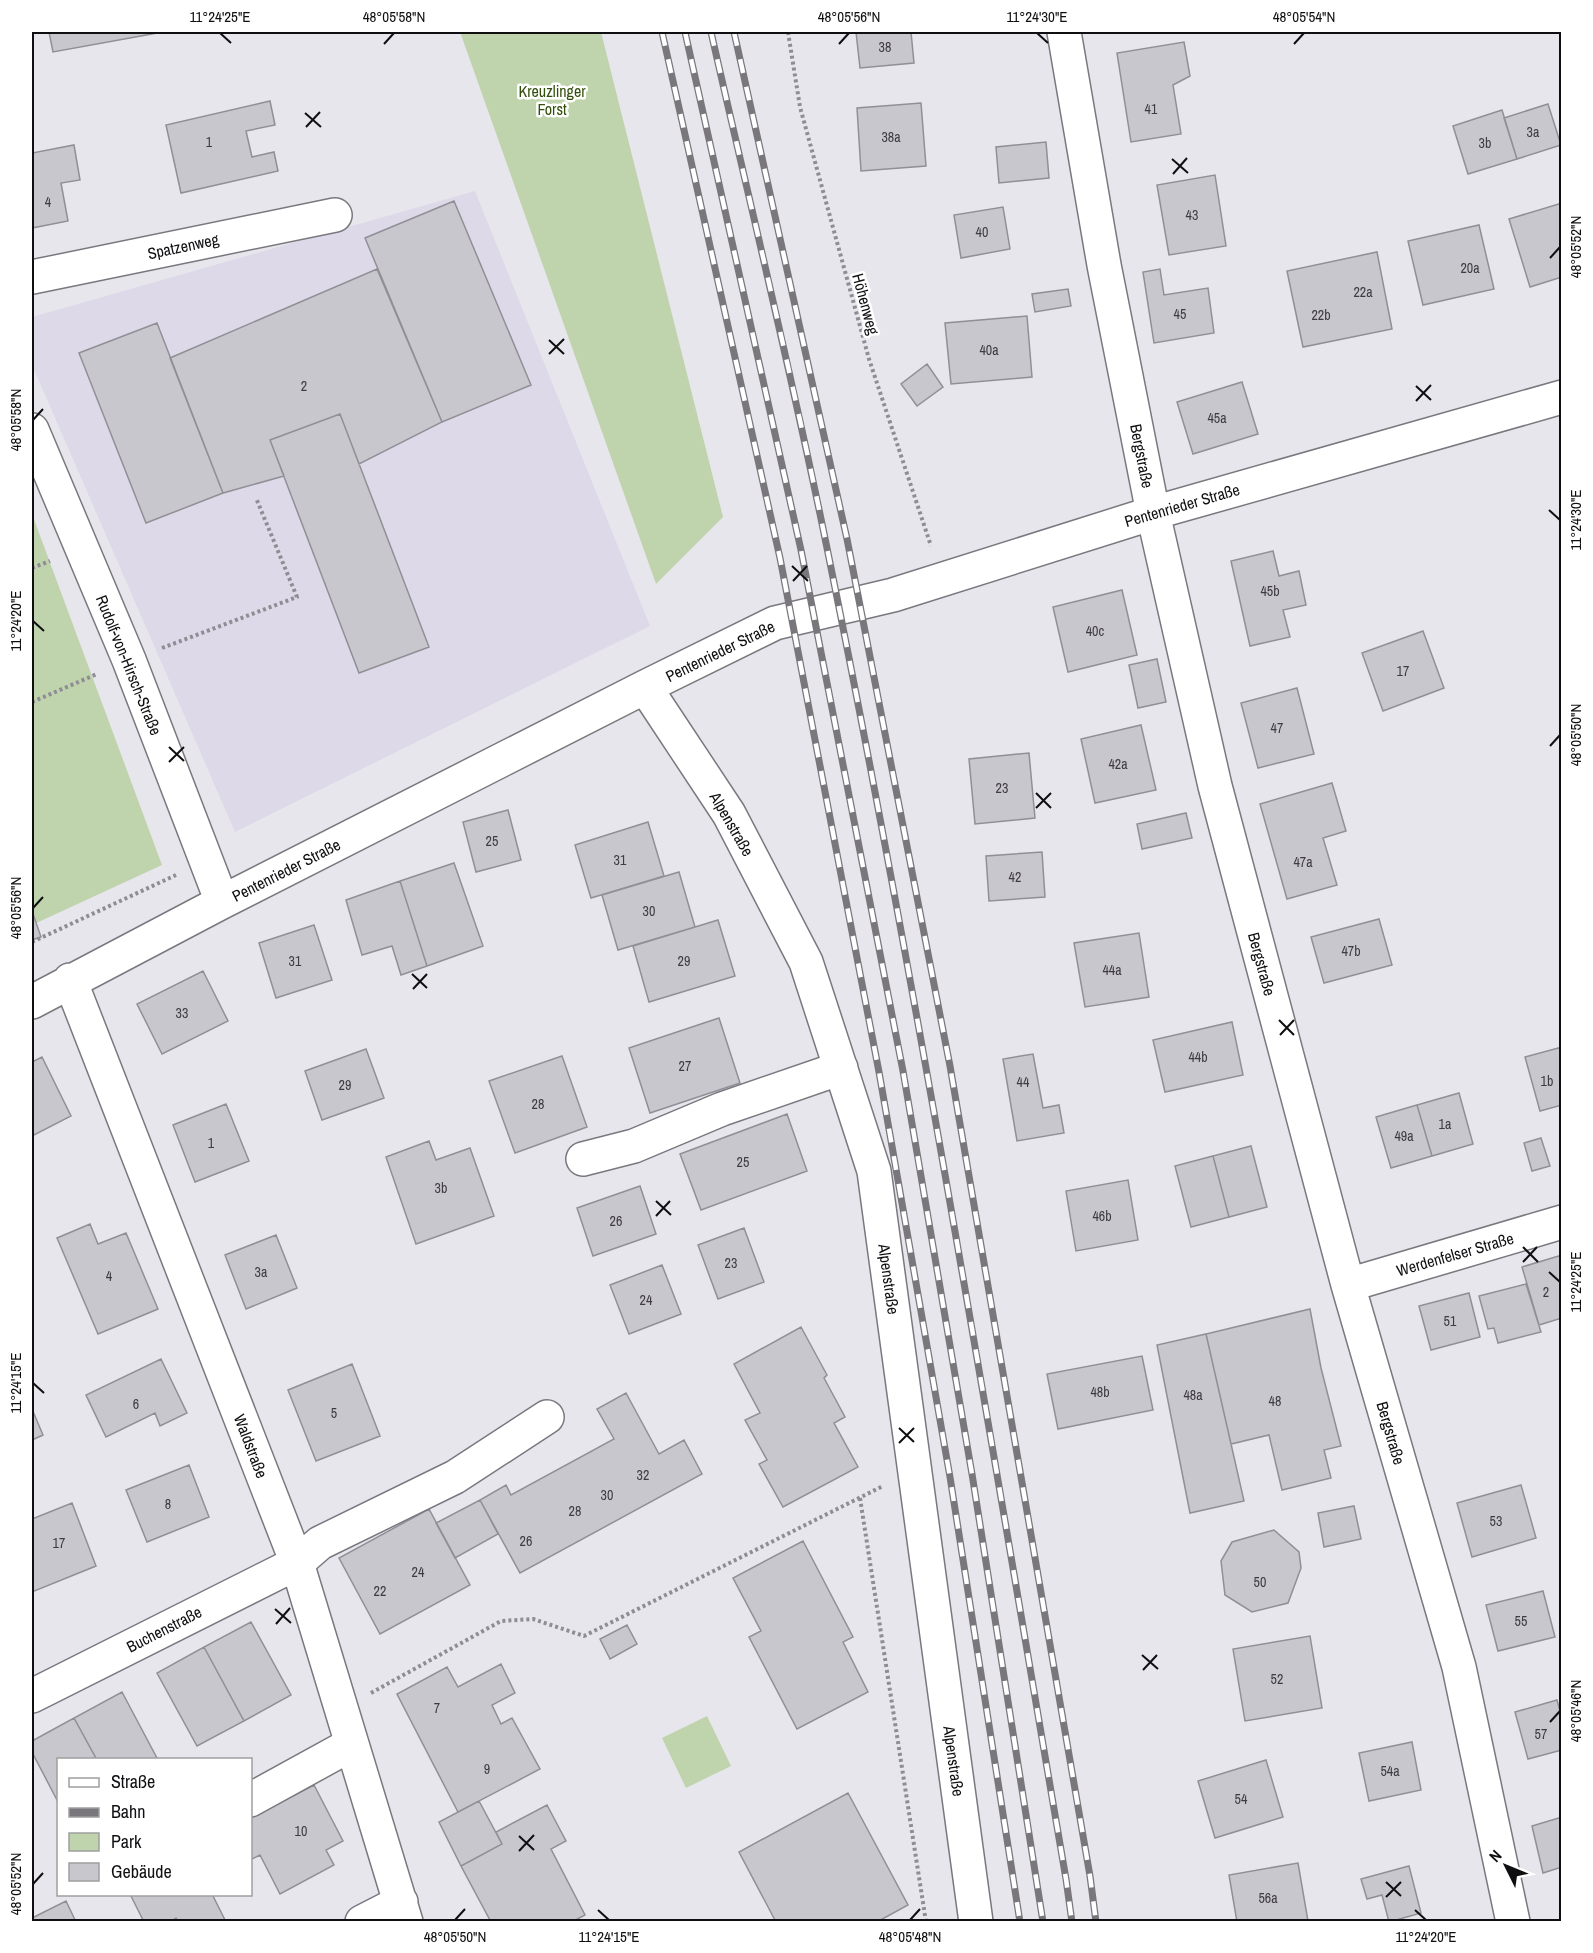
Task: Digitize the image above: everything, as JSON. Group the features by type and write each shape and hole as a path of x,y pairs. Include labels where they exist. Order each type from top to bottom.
{"street":[{"name":"Bergstraße","path":"1064,32 1104,265 1153,513 1215,786 1348,1285 1459,1667 1513,1922"},
{"name":"Spatzenweg","path":"32,277 335,215"},
{"name":"Pentenrieder Straße","path":"32,1002 222,902 775,623 892,595 1153,513 1562,397"},
{"name":"Rudolf-von-Hirsch-Straße","path":"32,430 129,660 222,902"},
{"name":"Alpenstraße","path":"645,687 729,814 806,962 874,1171 976,1922"},
{"name":"Waldstraße","path":"70,980 297,1563 403,1912"},
{"path":"583,1159 634,1146 722,1108 841,1068"},
{"name":"Werdenfelser Straße","path":"1348,1285 1562,1222"},
{"name":"Buchenstraße","path":"32,1696 297,1563 320,1544 455,1477 547,1417"},
{"path":"252,1799 352,1743"},
{"path":"362,1922 403,1912"}],"path":[{"name":"Höhenweg","path":"788,32 801,107 869,359 934,554 939,579"},
{"path":"129,660 297,597 256,498"},
{"path":"32,702 82,681"},
{"path":"32,942 181,874"},
{"path":"341,1709 501,1621 533,1619 584,1636 915,1470"},
{"path":"860,1498 926,1922"}],"shaded area":[{"path":"475,191 650,626 235,832 32,365 32,317"}],"green space":[{"name":"Kreuzlinger Forst","path":"460,32 601,32 723,517 656,584"},
{"path":"32,514 162,865 32,925"},
{"path":"707,1716 731,1766 686,1788 662,1738"}],"building":[{"path":"49,32 163,32 53,52"},
{"path":"856,32 911,32 914,63 860,68"},
{"path":"1184,42 1190,76 1173,85 1181,134 1131,142 1117,53"},
{"path":"270,101 275,125 246,131 252,157 274,152 278,171 181,193 166,125"},
{"path":"921,103 926,166 861,171 857,108"},
{"path":"1548,104 1561,145 1517,159 1504,118"},
{"path":"1502,110 1517,159 1468,174 1453,126"},
{"path":"1046,142 1049,178 999,183 996,147"},
{"path":"74,145 80,180 61,183 68,221 32,228 32,153"},
{"path":"1215,175 1226,246 1169,255 1157,185"},
{"path":"454,201 531,385 442,422 365,238"},
{"path":"1562,203 1562,277 1530,287 1509,219"},
{"path":"1003,207 1010,249 961,258 954,215"},
{"path":"1479,225 1494,289 1423,305 1408,241"},
{"path":"1377,252 1392,329 1303,347 1287,271"},
{"path":"377,269 442,422 359,464 340,414 270,440 284,476 223,493 170,358"},
{"path":"1160,269 1164,295 1208,288 1214,333 1154,343 1143,272"},
{"path":"1068,289 1071,306 1035,312 1032,294"},
{"path":"1027,316 1032,377 951,384 945,323"},
{"path":"157,323 223,493 146,523 79,353"},
{"path":"927,364 943,387 917,406 901,384"},
{"path":"1242,382 1258,434 1193,454 1177,402"},
{"path":"340,414 429,647 359,673 270,440"},
{"path":"1273,551 1279,576 1299,571 1306,605 1283,610 1290,637 1250,646 1231,561"},
{"path":"1122,590 1137,655 1068,672 1053,607"},
{"path":"1423,631 1444,688 1383,711 1362,653"},
{"path":"1157,659 1166,702 1138,708 1129,665"},
{"path":"1297,688 1314,754 1258,768 1241,703"},
{"path":"1141,725 1156,790 1095,803 1081,739"},
{"path":"1029,753 1035,818 975,824 969,759"},
{"path":"1332,783 1346,831 1323,838 1337,885 1287,899 1260,804"},
{"path":"508,810 521,860 476,872 463,822"},
{"path":"1186,813 1192,838 1142,849 1137,824"},
{"path":"648,822 664,876 591,898 575,845"},
{"path":"1042,852 1045,897 989,901 986,856"},
{"path":"454,863 483,946 427,966 400,881"},
{"path":"679,872 695,927 618,950 602,895"},
{"path":"400,881 427,966 401,975 392,946 362,955 346,900"},
{"path":"32,911 41,937 32,940"},
{"path":"1379,919 1392,965 1324,983 1311,937"},
{"path":"718,920 735,976 649,1002 633,946"},
{"path":"314,925 332,980 276,998 259,943"},
{"path":"1139,933 1149,997 1085,1007 1074,943"},
{"path":"203,971 228,1021 162,1054 137,1004"},
{"path":"719,1018 740,1083 650,1113 629,1048"},
{"path":"1232,1022 1243,1075 1165,1092 1153,1040"},
{"path":"1562,1047 1562,1105 1540,1111 1525,1057"},
{"path":"366,1049 384,1098 322,1120 305,1071"},
{"path":"1033,1054 1043,1108 1059,1105 1064,1133 1017,1141 1003,1059"},
{"path":"562,1056 587,1127 515,1153 489,1081"},
{"path":"42,1057 71,1116 34,1135 32,1130 32,1062"},
{"path":"1459,1093 1473,1144 1432,1156 1417,1105"},
{"path":"226,1104 249,1161 195,1182 173,1125"},
{"path":"1417,1105 1432,1156 1391,1168 1376,1117"},
{"path":"787,1114 807,1171 701,1210 680,1154"},
{"path":"1541,1138 1550,1166 1532,1171 1524,1143"},
{"path":"429,1141 436,1160 470,1148 494,1216 416,1244 386,1157"},
{"path":"1251,1146 1267,1207 1229,1217 1213,1156"},
{"path":"1213,1156 1229,1217 1191,1227 1175,1166"},
{"path":"1128,1180 1138,1240 1076,1251 1066,1191"},
{"path":"640,1186 656,1234 593,1256 577,1208"},
{"path":"90,1224 98,1244 126,1233 158,1309 98,1334 57,1238"},
{"path":"744,1228 764,1282 718,1299 698,1245"},
{"path":"276,1235 297,1288 246,1309 225,1255"},
{"path":"1562,1255 1562,1318 1539,1325 1522,1267"},
{"path":"662,1265 681,1314 629,1334 610,1285"},
{"path":"1526,1284 1541,1332 1498,1343 1494,1328 1488,1329 1479,1296"},
{"path":"1469,1293 1480,1337 1431,1350 1419,1306"},
{"path":"1310,1309 1321,1368 1341,1446 1324,1450 1331,1478 1282,1490 1269,1435 1231,1444 1206,1334"},
{"path":"801,1327 827,1375 824,1378 845,1417 834,1423 858,1467 783,1507 759,1464 767,1460 745,1420 760,1413 734,1364"},
{"path":"1206,1334 1244,1501 1190,1513 1157,1345"},
{"path":"1142,1356 1153,1410 1058,1429 1047,1374"},
{"path":"161,1359 187,1413 160,1426 155,1413 106,1437 86,1395"},
{"path":"352,1364 380,1436 316,1461 288,1390"},
{"path":"626,1393 659,1454 684,1440 702,1474 520,1573 480,1500 506,1485 511,1495 614,1439 597,1409"},
{"path":"32,1409 43,1435 32,1440"},
{"path":"189,1465 209,1517 147,1542 126,1490"},
{"path":"1521,1485 1536,1538 1472,1557 1457,1503"},
{"path":"480,1500 498,1534 455,1558 436,1523"},
{"path":"72,1503 96,1566 32,1592 32,1519"},
{"path":"1354,1506 1361,1539 1324,1547 1318,1513"},
{"path":"429,1509 470,1585 380,1634 339,1558"},
{"path":"1274,1530 1299,1552 1301,1568 1288,1603 1252,1612 1225,1595 1221,1561 1232,1542"},
{"path":"803,1541 853,1637 843,1642 868,1692 797,1729 749,1637 761,1631 733,1578"},
{"path":"1543,1591 1555,1637 1498,1651 1486,1605"},
{"path":"251,1622 291,1695 244,1721 204,1647"},
{"path":"627,1625 637,1644 610,1659 600,1639"},
{"path":"1310,1636 1322,1708 1245,1721 1233,1649"},
{"path":"204,1647 244,1721 197,1746 157,1673"},
{"path":"501,1664 515,1693 492,1705 501,1724 512,1718 540,1769 458,1812 397,1694 447,1667 458,1687"},
{"path":"122,1692 157,1758 96,1758 74,1718"},
{"path":"1557,1700 1562,1718 1562,1750 1528,1759 1515,1712"},
{"path":"74,1718 96,1758 57,1758 57,1800 32,1752 32,1741"},
{"path":"1412,1742 1421,1790 1369,1801 1359,1753"},
{"path":"1266,1760 1283,1817 1215,1838 1198,1781"},
{"path":"314,1785 343,1841 326,1850 334,1865 280,1894 260,1855 252,1859 252,1817"},
{"path":"848,1793 908,1905 877,1922 776,1922 739,1852"},
{"path":"479,1801 502,1844 461,1866 439,1822"},
{"path":"547,1805 566,1841 551,1849 585,1915 572,1922 491,1922 461,1866 502,1844 496,1832"},
{"path":"1562,1817 1562,1867 1543,1873 1532,1826"},
{"path":"1298,1863 1308,1921 1237,1922 1229,1875"},
{"path":"1409,1866 1421,1913 1389,1922 1382,1895 1367,1899 1361,1879"},
{"path":"131,1896 213,1896 226,1922 178,1922 176,1918 170,1922 144,1922"},
{"path":"66,1901 76,1922 32,1922 32,1918"}],"railway":[{"path":"662,32 780,558 879,1072 950,1477 1020,1922"},
{"path":"685,32 801,550 903,1071 972,1474 1043,1922"},
{"path":"711,32 800,419 892,880 952,1213 1072,1922"},
{"path":"734,32 847,539 950,1066 1090,1876 1096,1922"}]}
